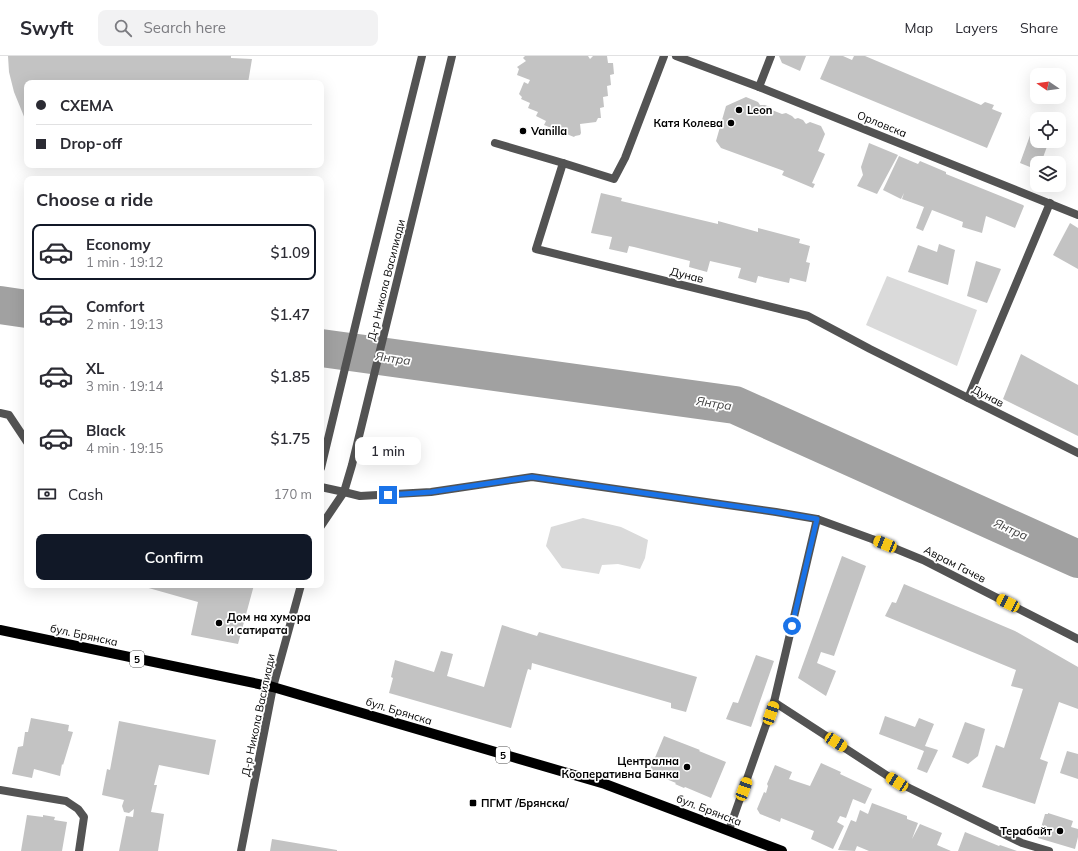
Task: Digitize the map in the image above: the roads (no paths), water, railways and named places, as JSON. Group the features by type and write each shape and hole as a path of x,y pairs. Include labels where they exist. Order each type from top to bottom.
{"main road":[{"name":"бул. Брянска","path":"0,630 274,687 605,784 782,851"}],"street":[{"name":"Д-р Никола Василиади","path":"324,457 422,56"},
{"name":"Д-р Никола Василиади","path":"324,522 344,492 452,56"},
{"path":"495,143 563,162 614,179 625,158 664,56"},
{"name":"Орловска","path":"676,56 759,87 1050,203 1078,216"},
{"path":"759,87 771,56"},
{"name":"Дунав","path":"563,162 536,248 808,316 870,349 1078,453"},
{"path":"968,398 1050,203"},
{"path":"0,413 10,415 24,437"},
{"name":"Аврам Гачев","path":"344,492 360,496 431,492 532,477 817,519 923,560 1078,640"},
{"path":"324,488 344,492"},
{"path":"729,830 774,702 817,519"},
{"name":"Д-р Никола Василиади","path":"241,851 274,687 301,588"},
{"path":"774,702 897,782 1022,843 1049,851"},
{"path":"0,790 66,801 78,809 84,817 79,851"}],"waterway":[{"name":"Янтра","path":"0,305 24,309"},
{"name":"Янтра","path":"324,348 735,405 1078,559"}],"place":[{"name":"Leon","path":"739,110"},
{"name":"Катя Колева","path":"731,123"},
{"name":"Vanilla","path":"523,131"},
{"name":"Дом на хумора и сатирата","path":"219,623"},
{"name":"Централна Кооперативна Банка","path":"687,767"},
{"name":"ПГМТ /Брянска/","path":"473,803"},
{"name":"Терабайт","path":"1060,831"}]}
